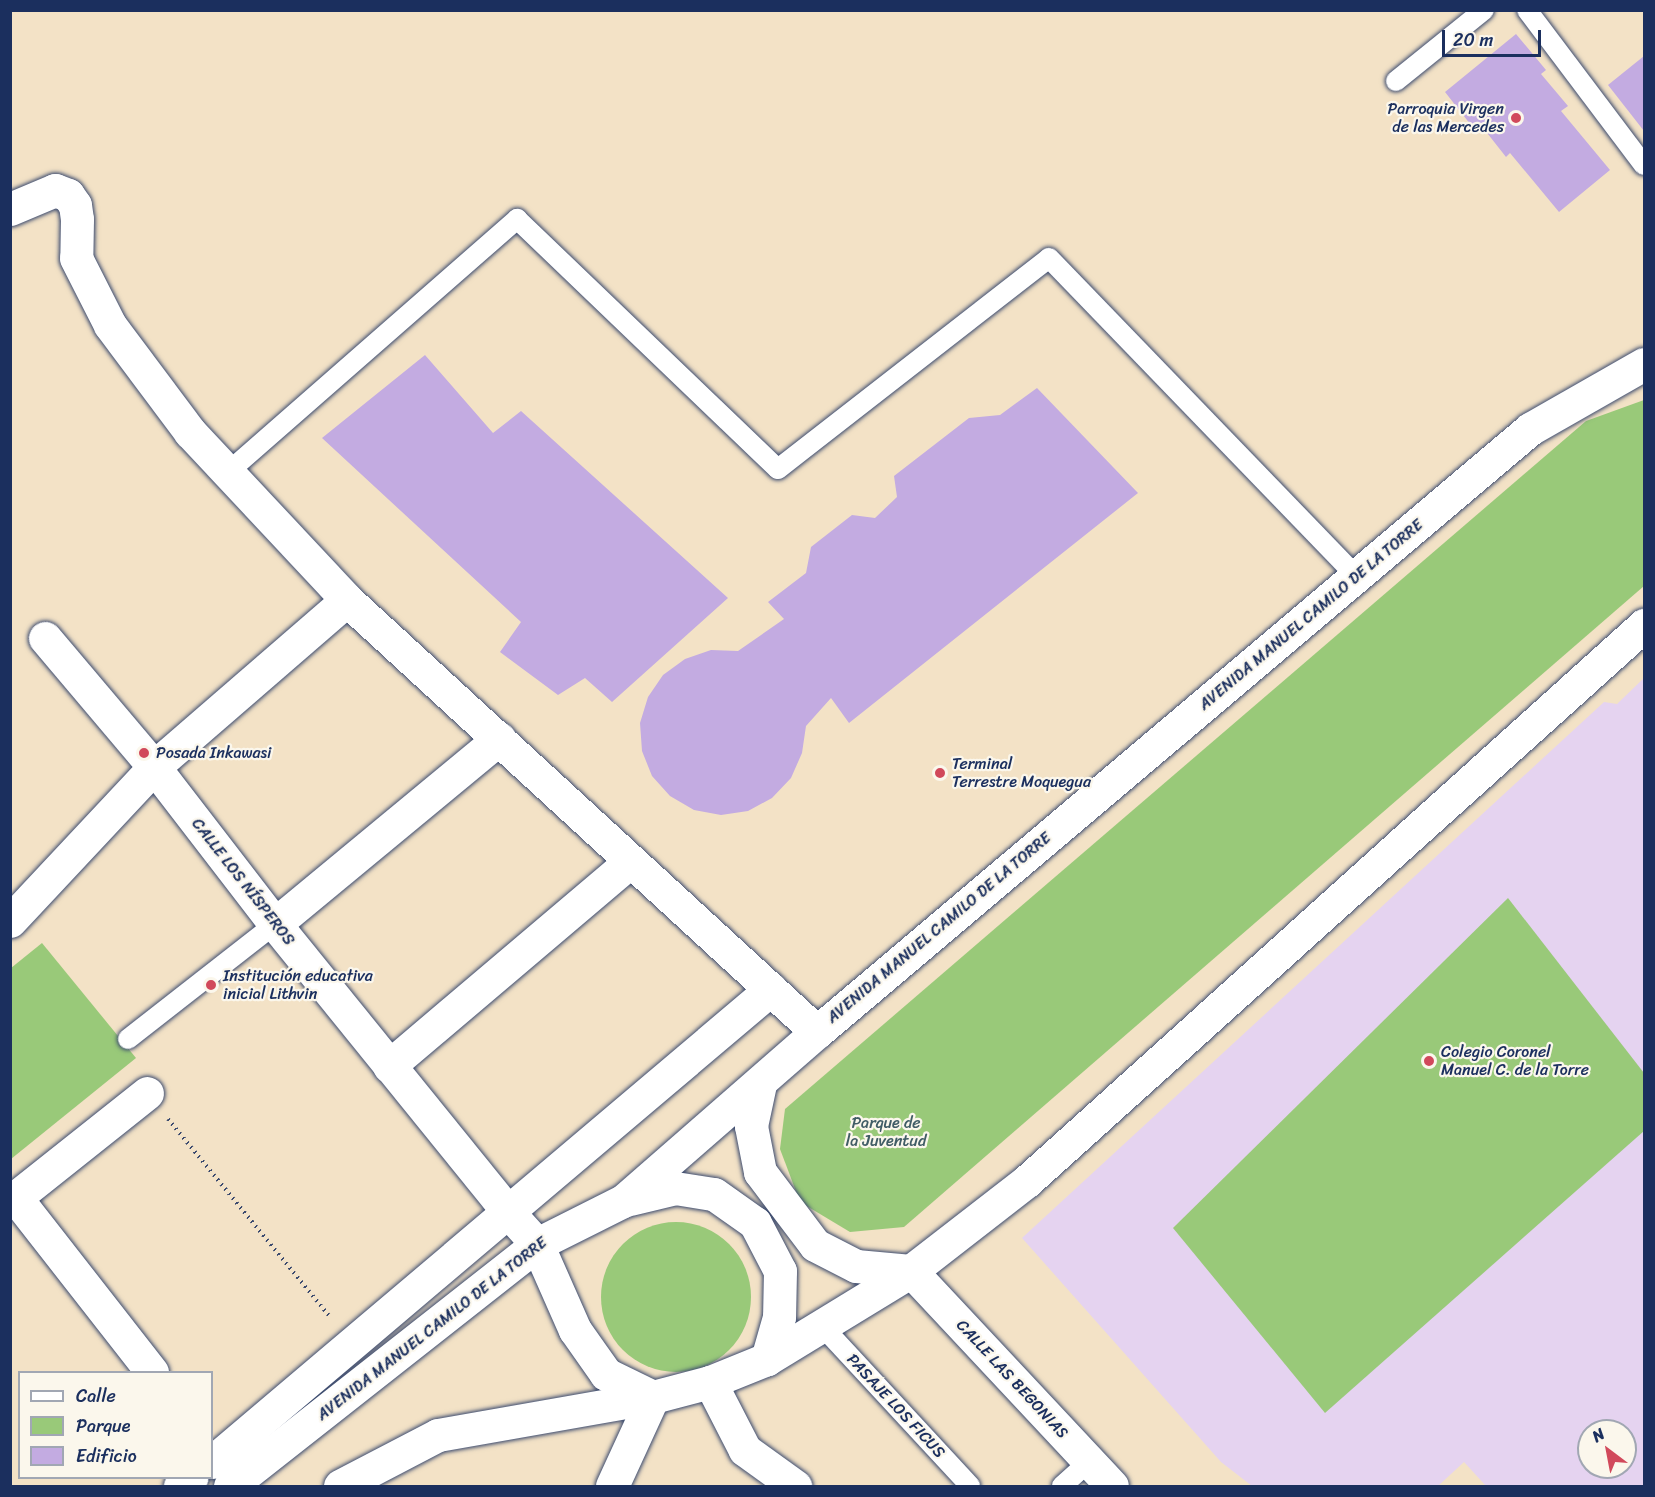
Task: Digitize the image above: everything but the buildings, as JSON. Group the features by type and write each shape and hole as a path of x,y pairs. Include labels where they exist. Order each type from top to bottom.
{"street":[{"path":"10,209 55,190 68,195 75,205 77,219 76,258 110,325 190,432 348,600 817,1032"},
{"name":"AVENIDA MANUEL CAMILO DE LA TORRE","path":"222,1467 537,1244 623,1201 817,1032 1530,429 1644,364"},
{"path":"10,921 154,767 348,600"},
{"path":"340,1486 438,1435 652,1397 710,1382 767,1359 911,1271 1027,1181 1644,625"},
{"name":"CALLE LOS NÍSPEROS","path":"45,638 154,767 275,924 389,1066 508,1212 537,1244 575,1330 606,1374 652,1397"},
{"path":"275,924 499,740"},
{"path":"389,1066 631,861"},
{"path":"222,1467 352,1343 771,989"},
{"path":"760,1084 751,1126 760,1172 814,1245 856,1266 911,1271"},
{"path":"147,1093 13,1200 151,1371"},
{"path":"623,1201 675,1188 714,1194 755,1223 780,1271 779,1317 767,1359"},
{"name":"CALLE LAS BEGONIAS","path":"911,1271 1112,1486"},
{"path":"710,1382 745,1450 795,1486"},
{"path":"612,1486 652,1397"}],"lane":[{"path":"1396,81 1484,10"},
{"path":"1527,10 1644,165"},
{"path":"227,473 517,219 778,469 1049,258 1356,576"},
{"path":"128,1039 275,924"},
{"name":"PASAJE LOS FICUS","path":"822,1326 970,1486"},
{"path":"1062,1486 1089,1462"}],"path":[{"path":"147,1093 352,1343"}],"shaded area":[{"name":"Colegio Coronel Manuel C. de la Torre","path":"1644,678 1644,1486 1486,1486 1464,1462 1438,1486 1252,1486 1221,1462 1022,1238 1604,702 1617,704"}],"green space":[{"name":"Parque de la Juventud","path":"1644,400 1644,586 904,1227 850,1232 800,1202 780,1149 785,1109 1586,421"},
{"path":"1508,898 1644,1073 1644,1131 1325,1413 1173,1228"},
{"path":"42,943 136,1058 11,1159 11,968"},
{"path":"676,1222 705,1228 729,1244 745,1268 751,1297 745,1326 729,1350 705,1366 676,1372 647,1366 623,1350 607,1326 601,1297 607,1268 623,1244 647,1228"}],"place":[{"name":"Parroquia Virgen de las Mercedes","path":"1516,118"},
{"name":"Posada Inkawasi","path":"144,753"},
{"name":"Terminal Terrestre Moquegua","path":"940,773"},
{"name":"Institución educativa inicial Lithvin","path":"211,985"},
{"name":"Colegio Coronel Manuel C. de la Torre","path":"1429,1061"}]}
